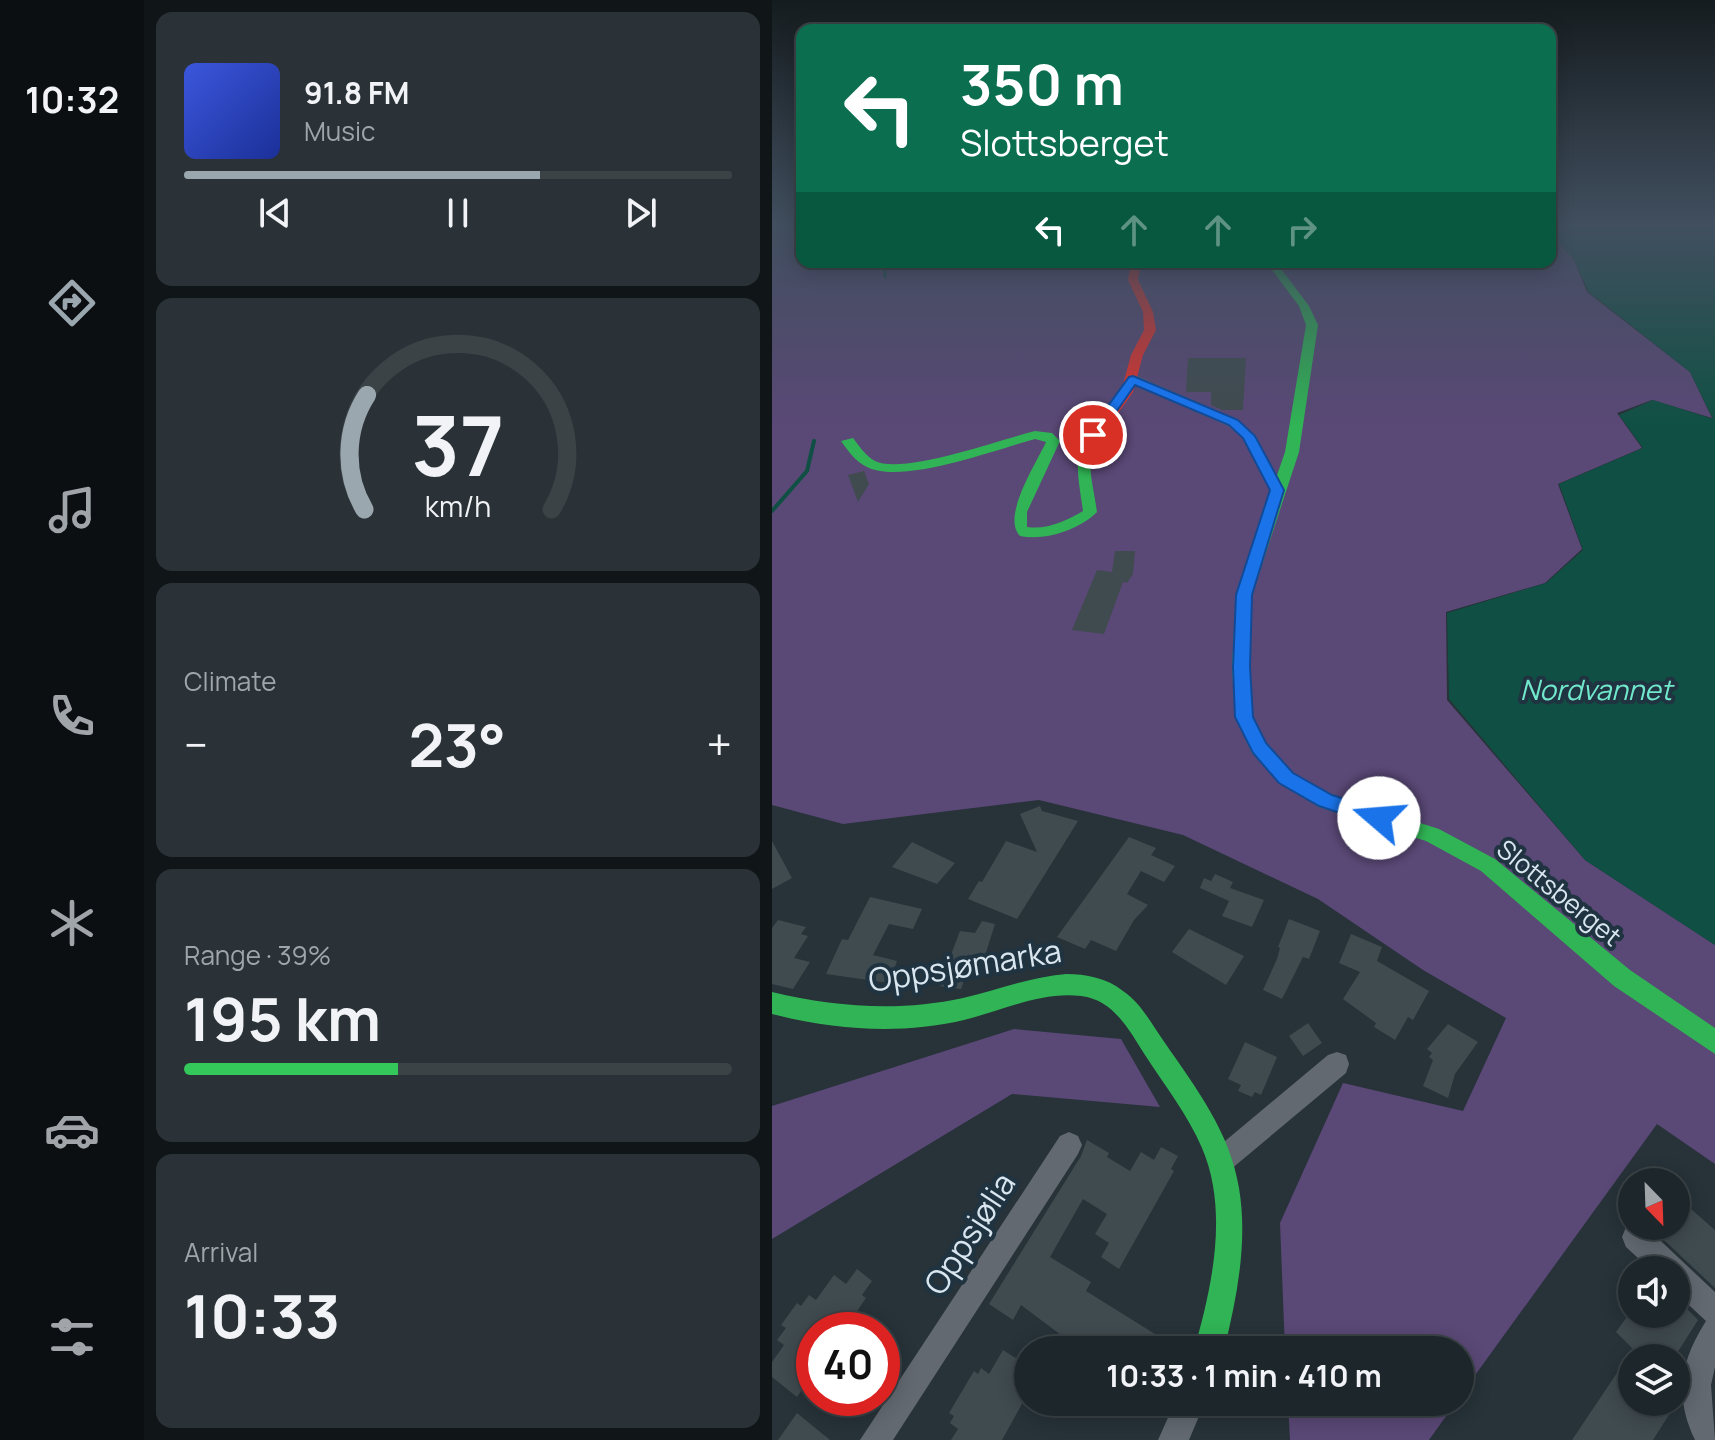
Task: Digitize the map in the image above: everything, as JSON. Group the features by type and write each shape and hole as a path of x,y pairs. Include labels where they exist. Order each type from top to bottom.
{"street":[{"path":"848,441 861,457 877,467 904,467 1035,435 1047,436 1053,441 1051,449 1020,512 1020,528 1025,533 1045,533 1067,528 1090,512 1081,465 1093,435 1133,379 1137,354 1150,333 1150,317 1138,292"},
{"name":"Slottsberget","path":"1294,292 1312,325 1310,353 1292,452 1244,595 1241,667 1244,717 1259,748 1286,778 1326,801 1432,835 1488,865 1622,978 1715,1042"},
{"path":"1133,379 1233,423 1249,436 1277,490"},
{"name":"Oppsjømarka","path":"772,1003 805,1013 847,1019 907,1017 961,1009 1050,987 1081,985 1114,995 1146,1037 1221,1161 1229,1233 1225,1282 1212,1336"},
{"path":"1221,1161 1337,1064"},
{"name":"Oppsjølia","path":"875,1440 1069,1145"},
{"path":"1639,1240 1656,1256"},
{"path":"1690,1287 1715,1311"},
{"path":"1713,1439 1698,1414 1694,1376 1715,1332"},
{"path":"1173,1440 1184,1416"}],"shaded area":[{"path":"772,292 1587,292 1690,372 1712,418 1652,400 1617,413 1642,448 1558,484 1582,549 1545,583 1446,612 1447,700 1585,860 1715,945 1715,1164 1657,1124 1625,1168 1618,1168 1618,1178 1474,1377 1474,1336 1284,1336 1280,1223 1343,1083 1463,1111 1506,1018 1423,970 1318,899 1183,835 1039,800 843,824 772,805"},
{"path":"1014,1029 1121,1039 1160,1107 1012,1094 772,1239 772,1106"},
{"path":"1289,1416 1446,1416 1429,1440 1290,1440"}],"water":[{"name":"Nordvannet","path":"1589,292 1715,292 1715,945 1585,860 1449,699 1447,613 1546,583 1583,550 1559,484 1643,448 1619,415 1653,400 1713,419 1690,372"}],"building":[{"path":"1188,358 1246,358 1243,410 1222,410 1211,405 1211,392 1186,392"},
{"path":"864,471 869,484 858,502 848,475"},
{"path":"1115,551 1135,551 1133,574 1127,583 1123,582 1104,634 1072,630 1097,570 1112,572"},
{"path":"1040,806 1042,811 1078,821 1017,919 968,899 1006,841 1037,852 1020,814"},
{"path":"1129,837 1156,848 1151,855 1175,866 1164,882 1141,871 1127,894 1148,905 1134,920 1116,951 1091,940 1085,949 1057,937"},
{"path":"772,841 792,878 772,889"},
{"path":"912,842 955,863 937,884 892,867"},
{"path":"1215,874 1233,882 1230,888 1264,900 1252,927 1222,916 1229,901 1200,888 1204,878 1211,881"},
{"path":"870,897 922,909 913,929 889,924 873,955 897,961 889,983 826,974 842,939 848,940"},
{"path":"1289,919 1320,931 1309,959 1303,957 1282,999 1263,990 1277,959 1278,947"},
{"path":"778,920 806,927 801,934 808,936 794,958 810,962 793,989 772,984 772,928"},
{"path":"982,921 995,924 982,965 970,964 961,989 939,986 960,931 975,933"},
{"path":"1189,929 1244,956 1226,985 1172,952"},
{"path":"1351,934 1382,947 1377,961 1429,991 1413,1020 1408,1017 1395,1040 1374,1027 1376,1023 1343,999 1360,972 1339,963"},
{"path":"1308,1023 1322,1043 1303,1056 1289,1036"},
{"path":"1448,1024 1478,1042 1455,1074 1448,1098 1423,1086 1433,1060 1429,1057 1432,1053 1427,1049"},
{"path":"1245,1042 1277,1057 1261,1095 1255,1092 1252,1097 1238,1091 1241,1085 1228,1079"},
{"path":"1087,1140 1130,1171 1141,1152 1154,1160 1161,1147 1178,1156 1171,1169 1174,1171 1119,1269 1101,1257 1109,1243 1095,1234 1107,1214 1083,1199 1050,1257 1091,1282 1086,1291 1154,1336 1062,1336 1021,1305 1013,1320 989,1304 1081,1156"},
{"path":"1690,1208 1715,1230 1715,1288 1690,1265 1690,1256 1681,1256 1664,1240 1690,1240"},
{"path":"857,1269 872,1281 862,1295 866,1298 856,1312 796,1312 796,1396 772,1377 772,1362 784,1345 777,1340 786,1328 781,1325 797,1303 801,1306 809,1295 816,1300 834,1275 846,1284"},
{"path":"1690,1312 1698,1320 1683,1344 1628,1344 1616,1332 1619,1328 1690,1328"},
{"path":"1003,1350 1014,1357 1015,1416 1002,1440 951,1440 958,1429 950,1423 954,1416 949,1413 974,1371 978,1374 981,1368 989,1374"},
{"path":"1618,1371 1618,1416 1668,1416 1653,1440 1572,1440"},
{"path":"796,1414 830,1440 778,1440"}],"waterway":[{"path":"772,511 807,471 814,441"}],"traffic: fast":[{"path":"1294,292 1312,325 1292,452 1244,595 1241,667 1244,717 1259,748 1286,778 1326,801 1432,835 1488,865 1622,978 1715,1042"},
{"path":"848,441 871,464 890,468 931,463 1035,435 1047,436 1053,441 1020,512 1020,528 1025,533 1067,525 1090,512 1083,458 1103,424"},
{"path":"772,1003 819,1013 891,1018 963,1009 1051,986 1081,985 1095,988 1117,1000 1134,1017 1192,1105 1210,1135 1221,1165 1229,1234 1224,1282 1212,1336"}],"traffic: jam":[{"path":"1103,424 1127,392 1137,355 1150,330 1148,312 1139,292"}],"route":[{"path":"1093,435 1133,379 1233,423 1249,436 1277,490 1244,595 1241,667 1244,717 1259,748 1286,778 1326,801 1379,818"}]}
